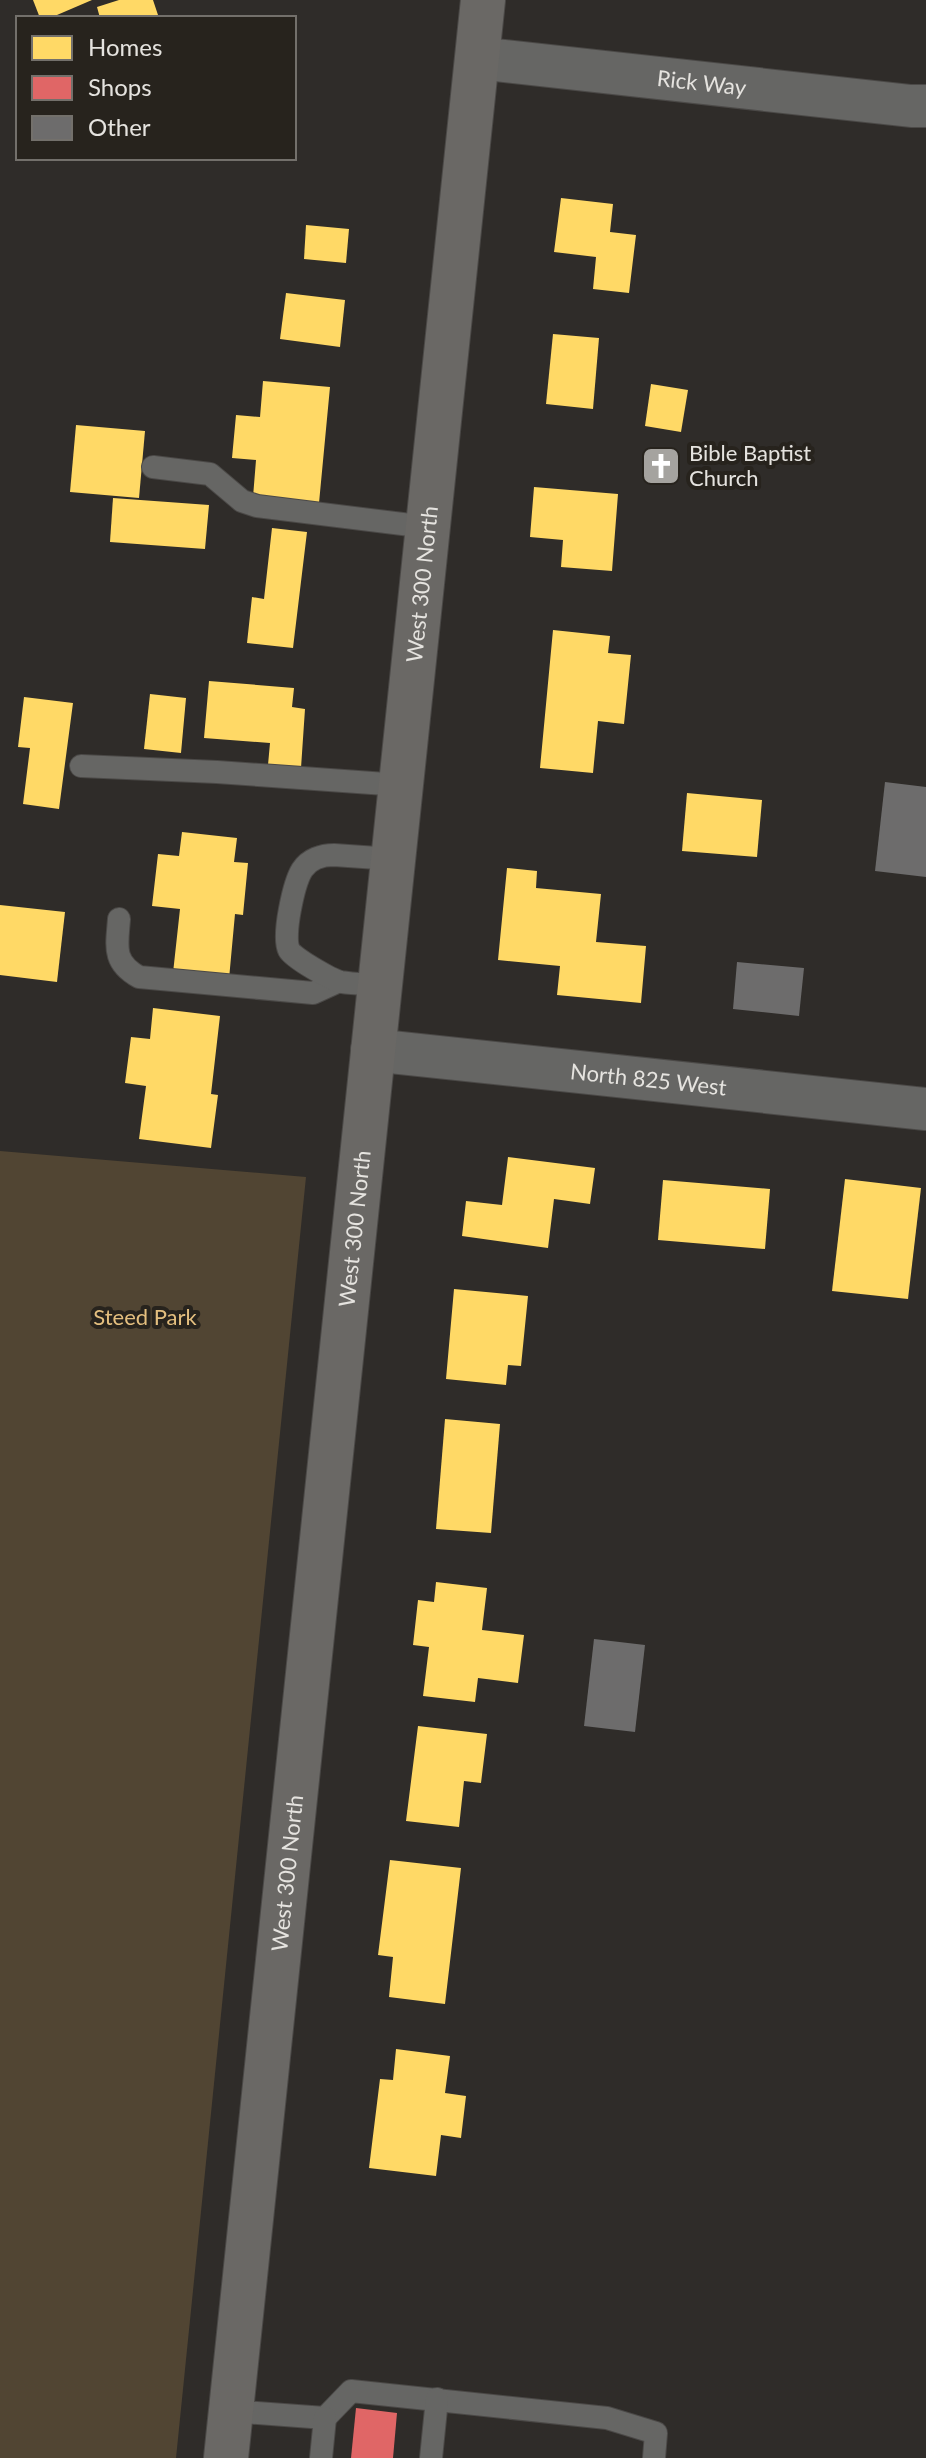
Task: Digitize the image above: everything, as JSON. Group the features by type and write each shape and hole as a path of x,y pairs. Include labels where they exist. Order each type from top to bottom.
{"main road":[{"name":"West 300 North","path":"226,2458 372,1050 358,983 392,859 483,0"}],"street":[{"name":"Rick Way","path":"477,58 926,106"},
{"name":"North 825 West","path":"372,1050 926,1109"}],"lane":[{"path":"153,467 210,474 242,501 257,506 427,527"},
{"path":"81,766 400,785"},
{"path":"358,983 290,952 286,940 288,921 302,871 312,860 325,855 392,859"},
{"path":"119,919 119,958 128,970 139,977 313,993 358,983"},
{"path":"321,2458 325,2418 351,2391 607,2418 656,2433 654,2458"},
{"path":"431,2458 437,2399"},
{"path":"230,2411 325,2418"}],"green space":[{"name":"Steed Park","path":"0,1151 306,1177 176,2458 0,2458"}],"building: Homes":[{"path":"33,0 92,0 55,16 39,16"},
{"path":"119,0 153,0 158,16 99,16 97,7"},
{"path":"561,198 613,204 610,232 636,235 629,293 593,289 596,257 554,252"},
{"path":"306,225 349,229 346,263 304,259"},
{"path":"286,293 345,300 340,347 280,339"},
{"path":"553,334 599,338 593,409 546,404"},
{"path":"263,381 330,387 319,503 253,497 256,460 232,458 236,415 260,417"},
{"path":"651,384 688,390 681,432 645,426"},
{"path":"76,425 145,431 139,498 70,492"},
{"path":"534,487 618,494 612,571 561,567 563,540 530,537"},
{"path":"113,498 209,505 205,549 110,542"},
{"path":"272,528 307,532 293,648 247,643 252,597 264,599"},
{"path":"553,630 610,636 608,653 631,655 624,724 598,721 593,773 540,768"},
{"path":"209,681 294,688 292,707 305,709 301,768 268,765 270,743 204,738"},
{"path":"150,694 186,698 181,753 144,749"},
{"path":"24,697 73,703 59,809 23,804 30,748 18,747"},
{"path":"687,793 762,800 757,857 682,851"},
{"path":"182,832 237,838 234,862 248,863 243,915 235,914 229,979 173,973 180,909 152,906 158,854 179,856"},
{"path":"507,868 537,871 536,888 601,894 596,942 646,946 641,1003 557,995 560,966 498,960"},
{"path":"0,905 65,912 57,982 0,975"},
{"path":"153,1008 220,1016 211,1094 218,1095 211,1148 139,1139 146,1086 125,1083 131,1037 150,1039"},
{"path":"508,1157 595,1168 590,1204 554,1199 548,1248 462,1236 466,1201 502,1205"},
{"path":"845,1179 921,1188 908,1299 832,1291"},
{"path":"663,1180 770,1189 765,1249 658,1240"},
{"path":"454,1289 528,1296 521,1366 508,1365 506,1385 446,1379"},
{"path":"445,1419 500,1424 491,1533 436,1529"},
{"path":"436,1582 487,1588 482,1630 524,1635 518,1683 478,1678 475,1702 423,1696 429,1647 413,1645 418,1600 434,1602"},
{"path":"418,1726 487,1734 481,1783 464,1781 459,1827 406,1821"},
{"path":"390,1860 461,1868 445,2004 389,1997 393,1957 378,1955"},
{"path":"396,2049 450,2056 445,2093 466,2096 461,2138 441,2135 436,2176 369,2168 380,2079 393,2080"}],"building: Shops":[{"path":"356,2408 397,2413 393,2458 351,2458"}],"building: Other":[{"path":"885,782 926,787 926,877 875,871"},
{"path":"737,962 804,968 799,1016 733,1009"},
{"path":"594,1639 645,1645 635,1732 584,1726"}],"place":[{"name":"Bible Baptist Church","path":"661,466"}]}
